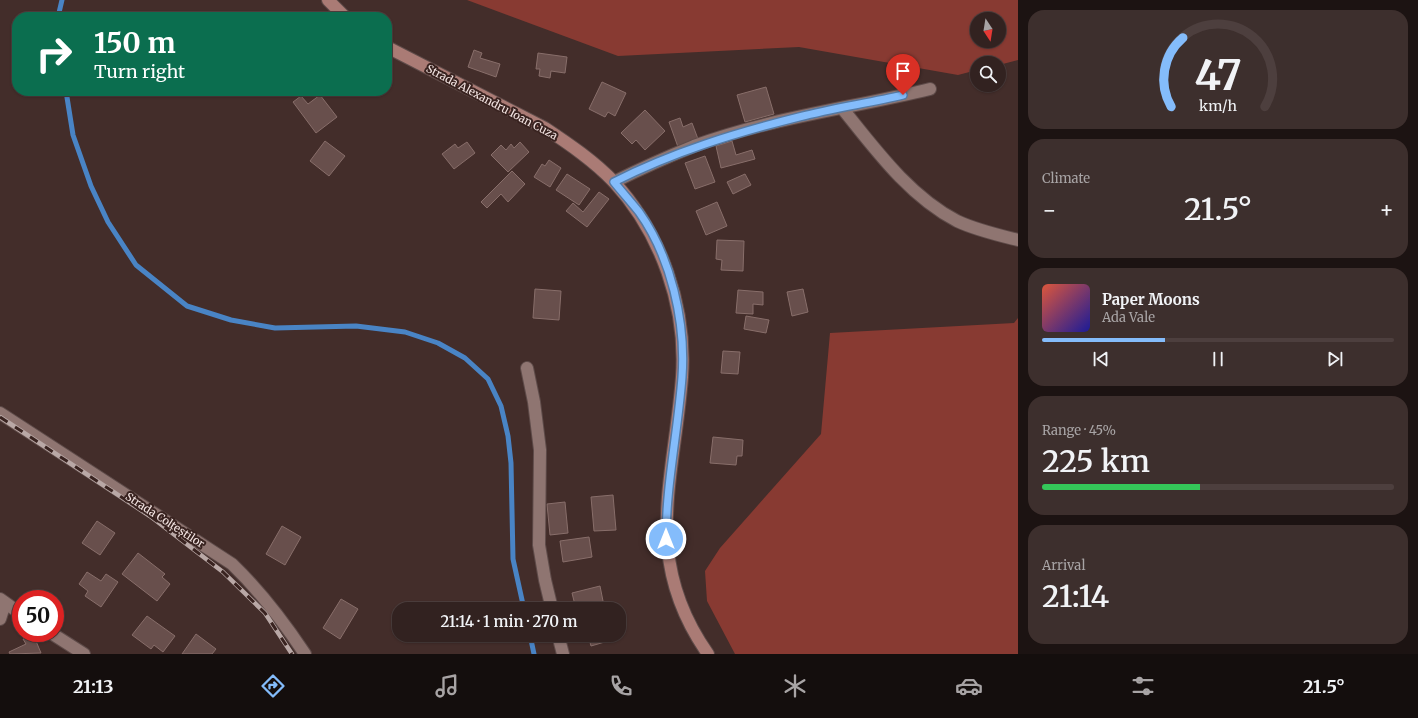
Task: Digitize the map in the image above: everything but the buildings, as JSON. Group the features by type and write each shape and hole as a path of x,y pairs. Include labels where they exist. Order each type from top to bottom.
{"main road":[{"path":"328,0 340,12"},
{"name":"Strada Alexandru Ioan Cuza","path":"392,50 545,128 569,144 614,182 639,213 658,246 678,311 681,340 682,375 666,509 666,539 669,564 675,591 685,616 708,654"}],"street":[{"path":"614,182 645,166 695,146 793,118 930,89"},
{"path":"842,108 880,154 905,181 929,203 957,221 992,234 1018,240"},
{"path":"527,368 534,402 540,450 539,545 550,602"},
{"name":"Strada Colțeștilor","path":"0,413 232,564 254,585 276,612 305,654"},
{"path":"0,619 2,601 12,608"},
{"path":"64,641 84,654"},
{"path":"560,642 563,654"}],"shaded area":[{"path":"467,0 1018,0 1018,60 1006,63 1006,56 970,56 970,72 958,75 799,47 618,56"},
{"path":"1018,318 1018,654 735,654 707,601 705,571 720,548 821,434 830,333 1014,323"}],"waterway":[{"path":"59,12 62,0"},
{"path":"67,96 73,135 91,186 108,222 136,265 187,306 231,320 275,328 356,326 405,332 438,343 465,358 488,379 501,406 508,436 511,463 513,559 522,602"},
{"path":"531,642 534,654"}],"railway":[{"path":"0,417 150,516 223,572 265,613 292,654"}],"route":[{"path":"666,539 666,509 680,403 682,375 678,311 658,246 639,213 614,182 645,166 695,146 741,132 800,116 877,102 903,95"}]}
